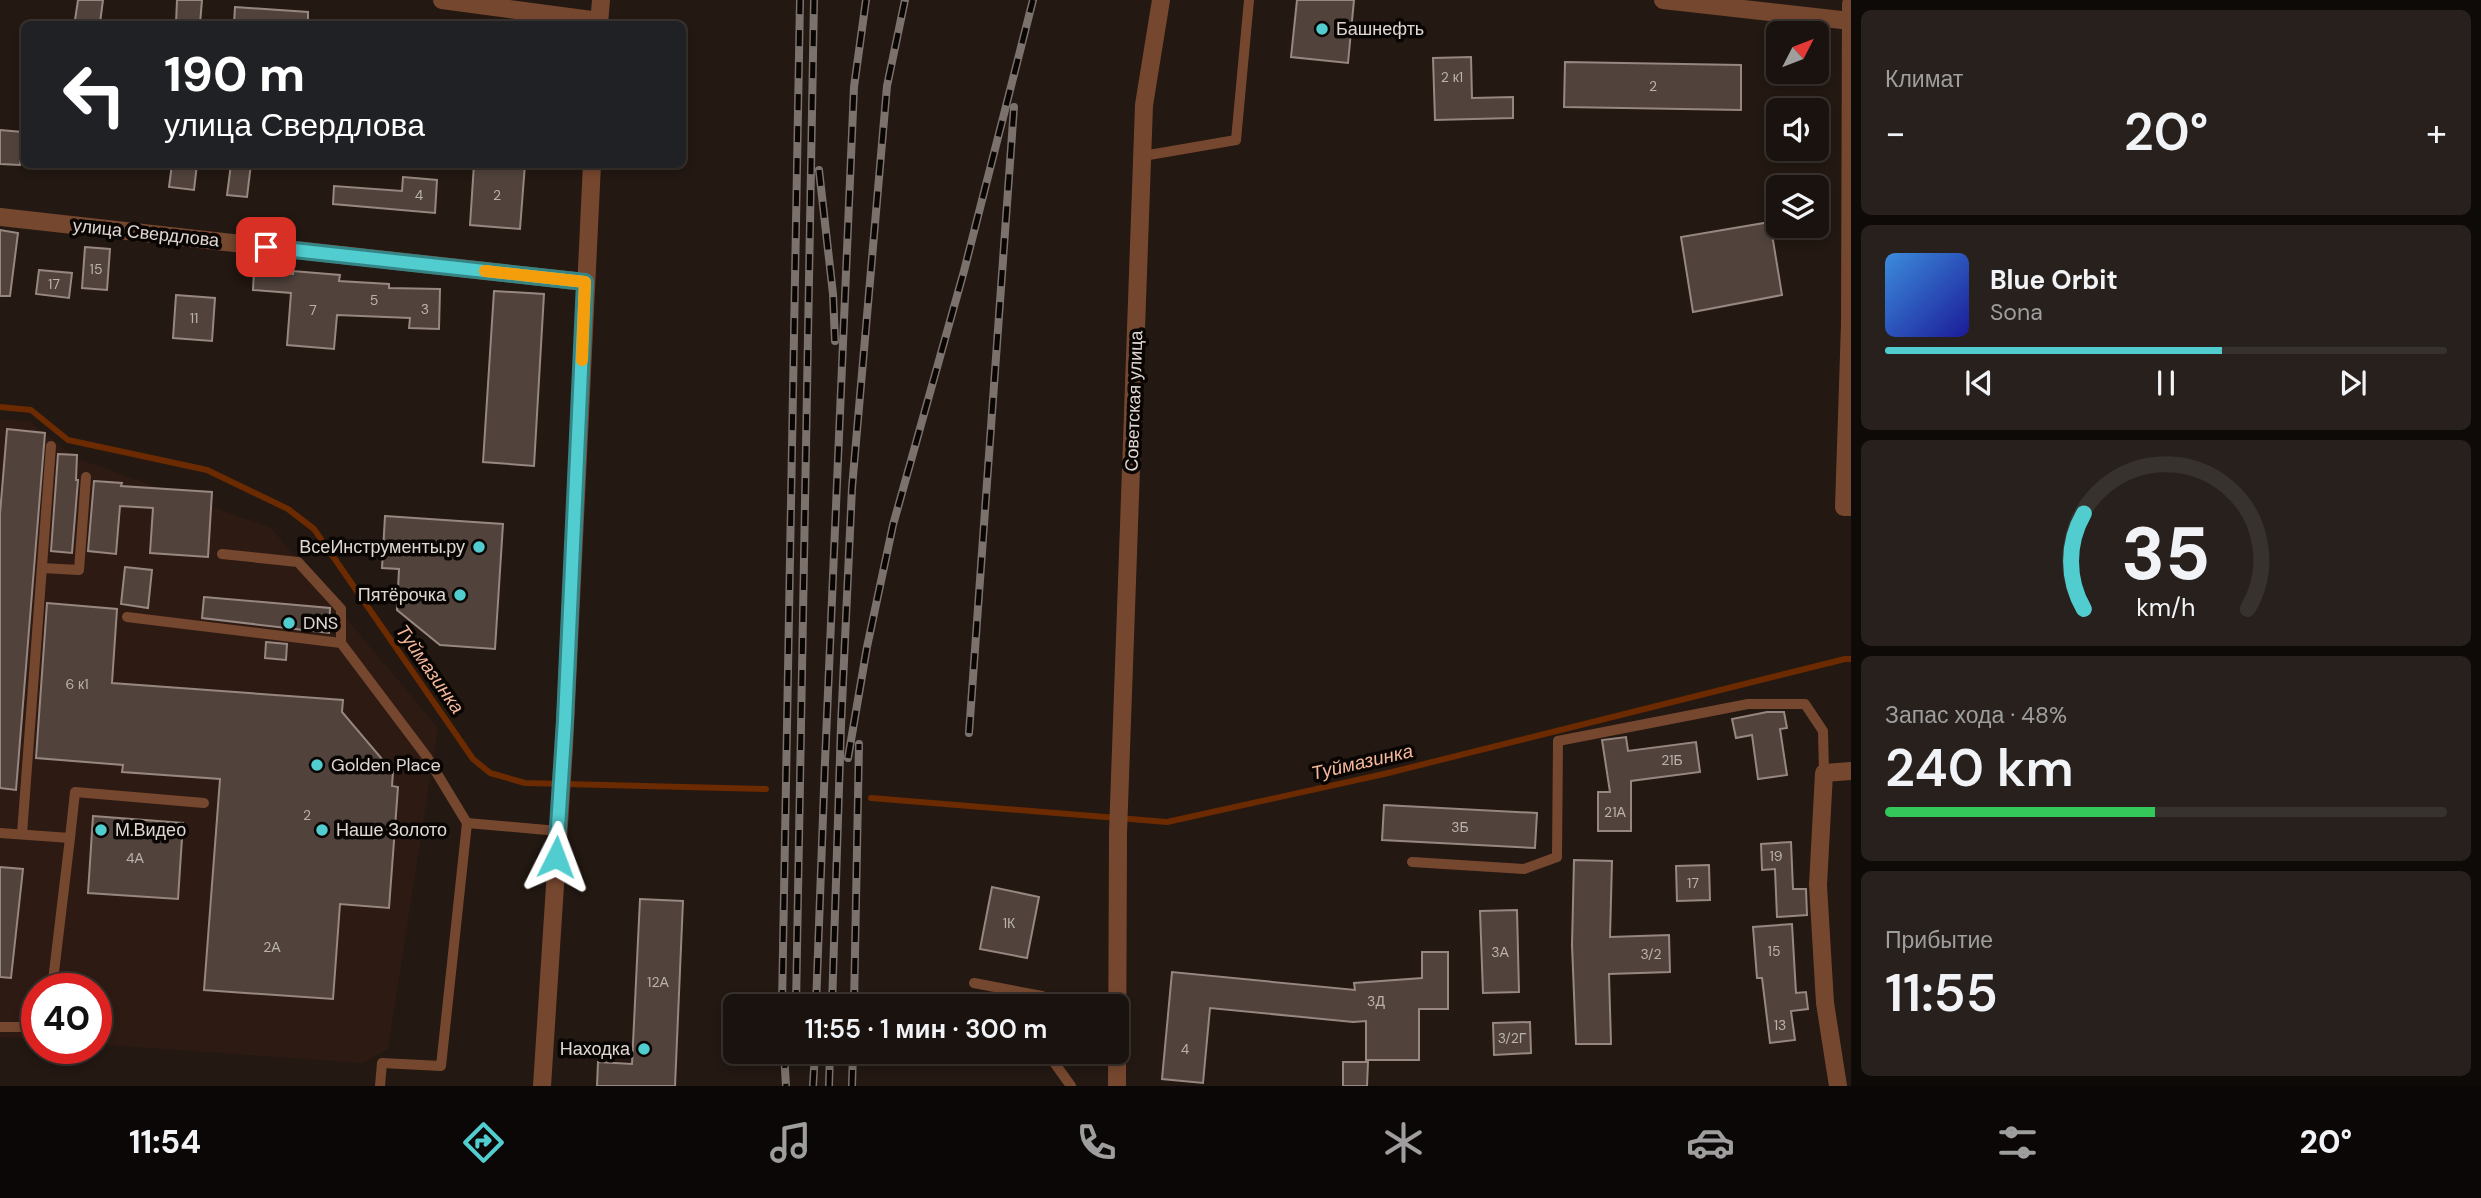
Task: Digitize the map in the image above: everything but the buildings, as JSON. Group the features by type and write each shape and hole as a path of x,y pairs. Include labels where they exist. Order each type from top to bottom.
{"street":[{"path":"442,0 585,21"},
{"path":"599,21 601,0"},
{"name":"Советская улица","path":"1117,1086 1118,803 1144,105 1161,0"},
{"path":"1663,0 1851,21"},
{"path":"1851,4 1850,324 1843,507 1851,507"},
{"path":"542,1086 564,747 592,168"},
{"name":"улица Свердлова","path":"0,217 585,282"},
{"path":"1838,1086 1825,1003 1818,885 1824,773 1851,771"}],"lane":[{"path":"1143,156 1236,140 1250,0"},
{"path":"22,834 51,446"},
{"path":"42,568 79,570 86,477"},
{"path":"222,554 298,562 341,609 341,643 428,757 467,823 441,1066 382,1063 380,1086"},
{"path":"127,617 341,643"},
{"path":"1412,862 1524,869 1557,857 1558,741 1748,704 1805,704 1823,731 1824,773"},
{"path":"54,973 75,792 204,803"},
{"path":"467,823 558,831"},
{"path":"0,833 70,838"},
{"path":"974,983 1032,994"},
{"path":"0,1027 21,1027"},
{"path":"1055,1064 1072,1086"}],"shaded area":[{"path":"0,420 29,421 76,458 271,528 438,728 388,1049 363,1063 112,1045 112,973 21,973 21,1038 0,1037"}],"waterway":[{"name":"Туймазинка","path":"0,407 31,410 68,440 207,470 288,509 314,529 473,759 490,773 525,783 766,789"},
{"name":"Туймазинка","path":"871,798 1167,822 1384,774 1851,659"}],"railway":[{"path":"782,994 800,0"},
{"path":"796,994 814,0"},
{"path":"816,994 854,87 866,0"},
{"path":"832,994 852,488 887,86 905,0"},
{"path":"848,758 867,647 893,525 964,271 1033,0"},
{"path":"969,733 1014,107"},
{"path":"819,170 833,294 835,341"},
{"path":"854,994 859,744"},
{"path":"785,1064 786,1086"},
{"path":"813,1086 814,1064"},
{"path":"829,1086 830,1064"},
{"path":"852,1086 853,1064"}],"slow traffic":[{"path":"485,271 585,282 582,360"}],"place":[{"name":"Башнефть","path":"1322,29"},
{"name":"ВсеИнструменты.ру","path":"479,547"},
{"name":"Пятёрочка","path":"460,595"},
{"name":"DNS","path":"289,623"},
{"name":"Golden Place","path":"317,765"},
{"name":"М.Видео","path":"101,830"},
{"name":"Наше Золото","path":"322,830"},
{"name":"Находка","path":"644,1049"}],"route":[{"path":"266,247 585,282 556,857"}]}
